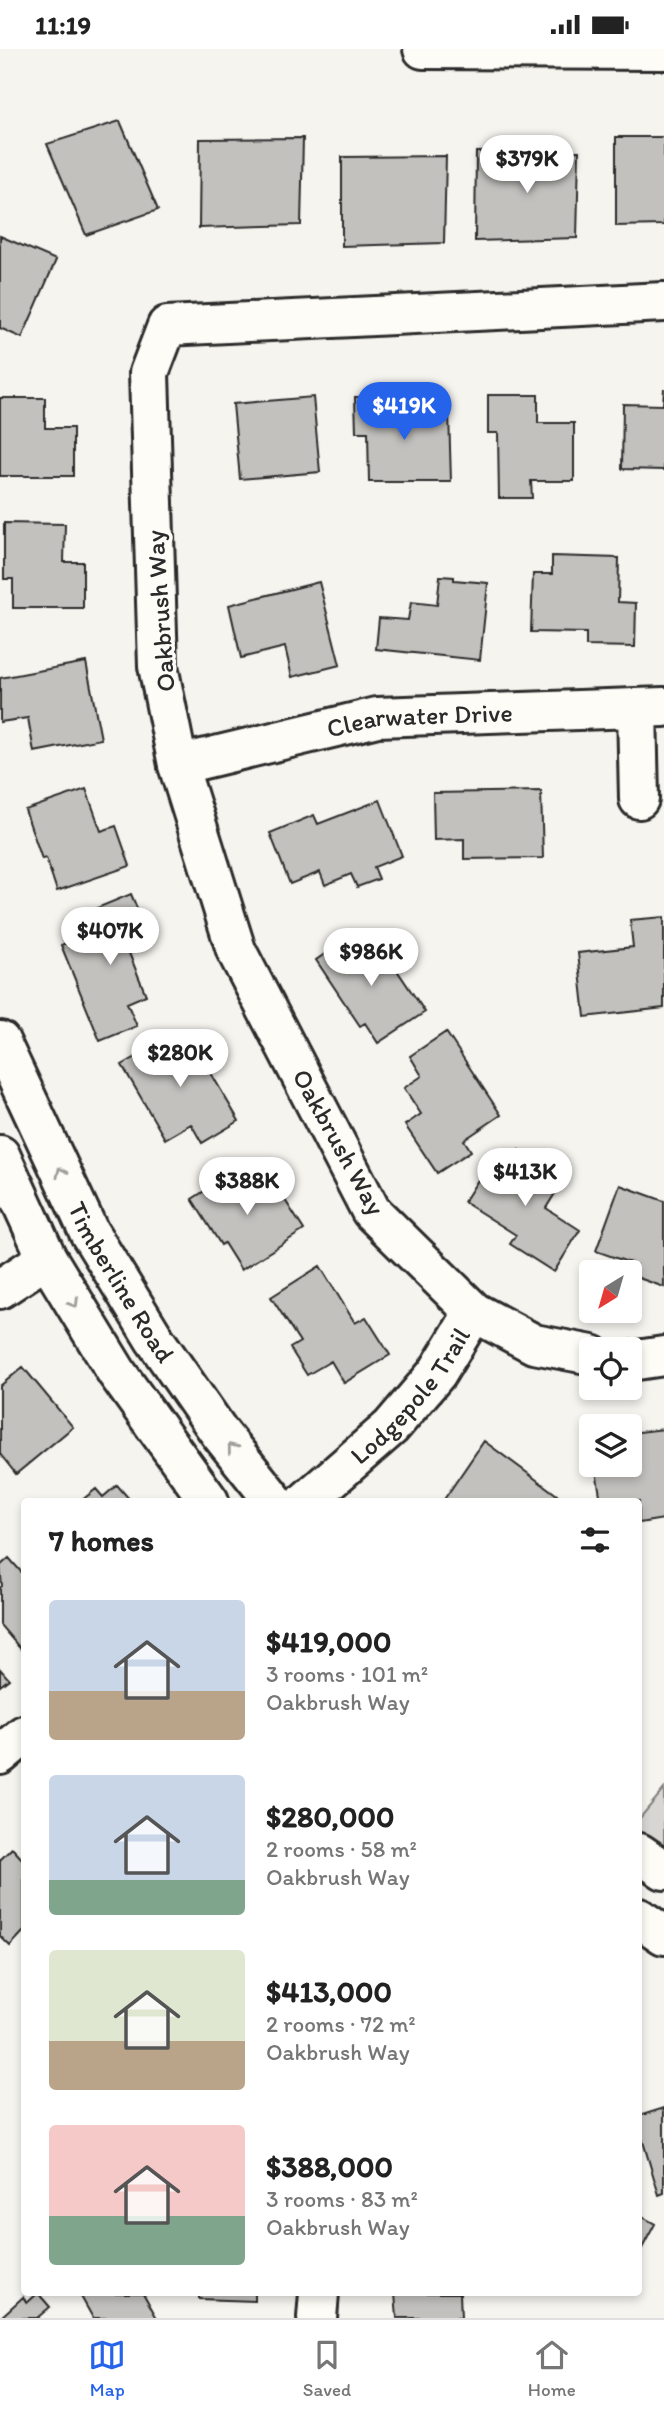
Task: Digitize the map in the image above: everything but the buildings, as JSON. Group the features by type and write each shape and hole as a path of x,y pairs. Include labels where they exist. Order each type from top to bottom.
{"street":[{"path":"423,49 664,50"},
{"name":"Oakbrush Way","path":"579,1353 534,1344 474,1312 371,1211 236,950 178,765 158,666 149,373 167,326 664,302"},
{"path":"639,799 650,708"},
{"name":"Clearwater Drive","path":"178,765 377,716 650,708"},
{"name":"Timberline Road","path":"0,1041 89,1232 155,1340 212,1422 272,1498"},
{"name":"Timberline Road","path":"0,1155 47,1258 117,1373 207,1498"},
{"path":"0,1289 47,1258"},
{"name":"Lodgepole Trail","path":"309,1498 391,1427 437,1373 474,1312"},
{"path":"642,1359 664,1356"},
{"path":"0,1755 21,1738"},
{"path":"642,1855 664,1870"},
{"path":"642,1920 664,1935"},
{"path":"317,2318 319,2296"}],"shaded area":[{"path":"664,1789 664,1847 642,1833 642,1815"}]}
